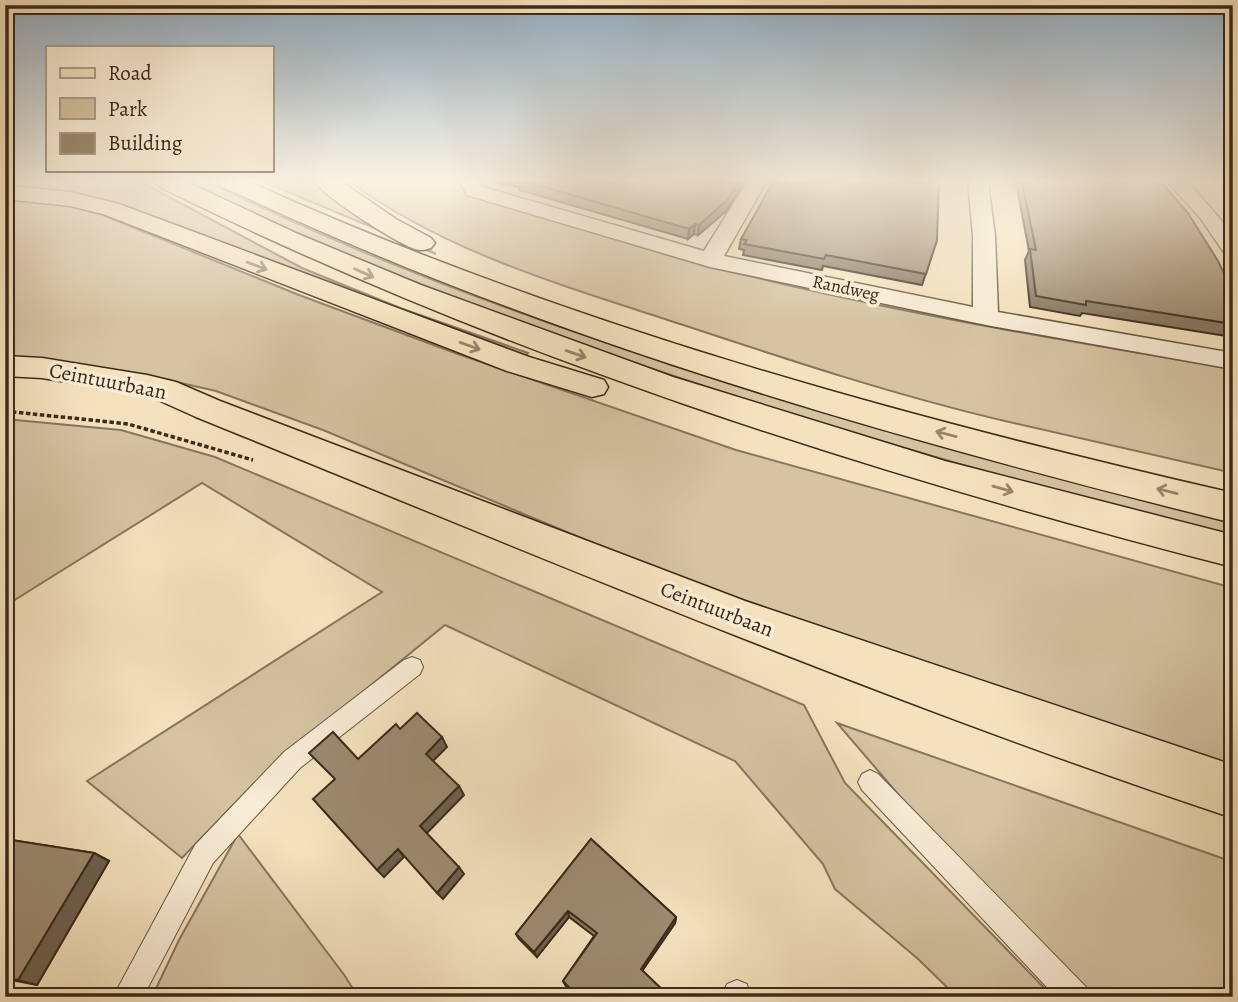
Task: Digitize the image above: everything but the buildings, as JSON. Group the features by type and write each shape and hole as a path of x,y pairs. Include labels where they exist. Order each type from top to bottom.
{"main road":[{"path":"162,229 340,298 584,385 867,451"},
{"path":"266,229 465,314 752,415 867,451 1233,551"},
{"path":"334,229 474,285 636,342 796,393 1233,508"},
{"path":"397,229 470,264 796,393"},
{"name":"Ceintuurbaan","path":"5,366 42,368 163,389 734,616 1147,764 1233,792"},
{"name":"Ceintuurbaan","path":"5,389 208,409"}],"street":[{"name":"Randweg","path":"603,229 710,260 986,317 1184,354 1233,360"},
{"path":"710,260 729,229"},
{"path":"983,229 986,317"},
{"path":"1218,229 1233,249"}],"lane":[{"path":"127,997 204,854 292,760 412,667"},
{"path":"870,782 1076,997"}],"green space":[{"path":"5,229 136,229 299,295 455,353 736,450 1233,588 1233,767 665,573 323,430 216,391 150,376 5,361"},
{"path":"166,229 229,229 302,268 400,308 528,353 523,358"},
{"path":"289,229 311,229 456,289 583,335 712,377 972,452 1233,521 1233,537 1033,485 704,386 507,318"},
{"path":"376,229 387,229 436,254"},
{"path":"427,229 587,229 693,261 827,294 942,318 1233,369 1233,473 1005,421 876,387 583,292 462,246"},
{"path":"5,419 121,430 215,457 804,705 845,783 1053,997 957,997 917,958 835,889 823,864 735,761 445,625 268,769 182,858 87,781 382,592 202,483 5,606"},
{"path":"837,723 1233,862 1233,997 1091,997 940,843"},
{"path":"238,834 358,997 152,997 179,940"}]}
